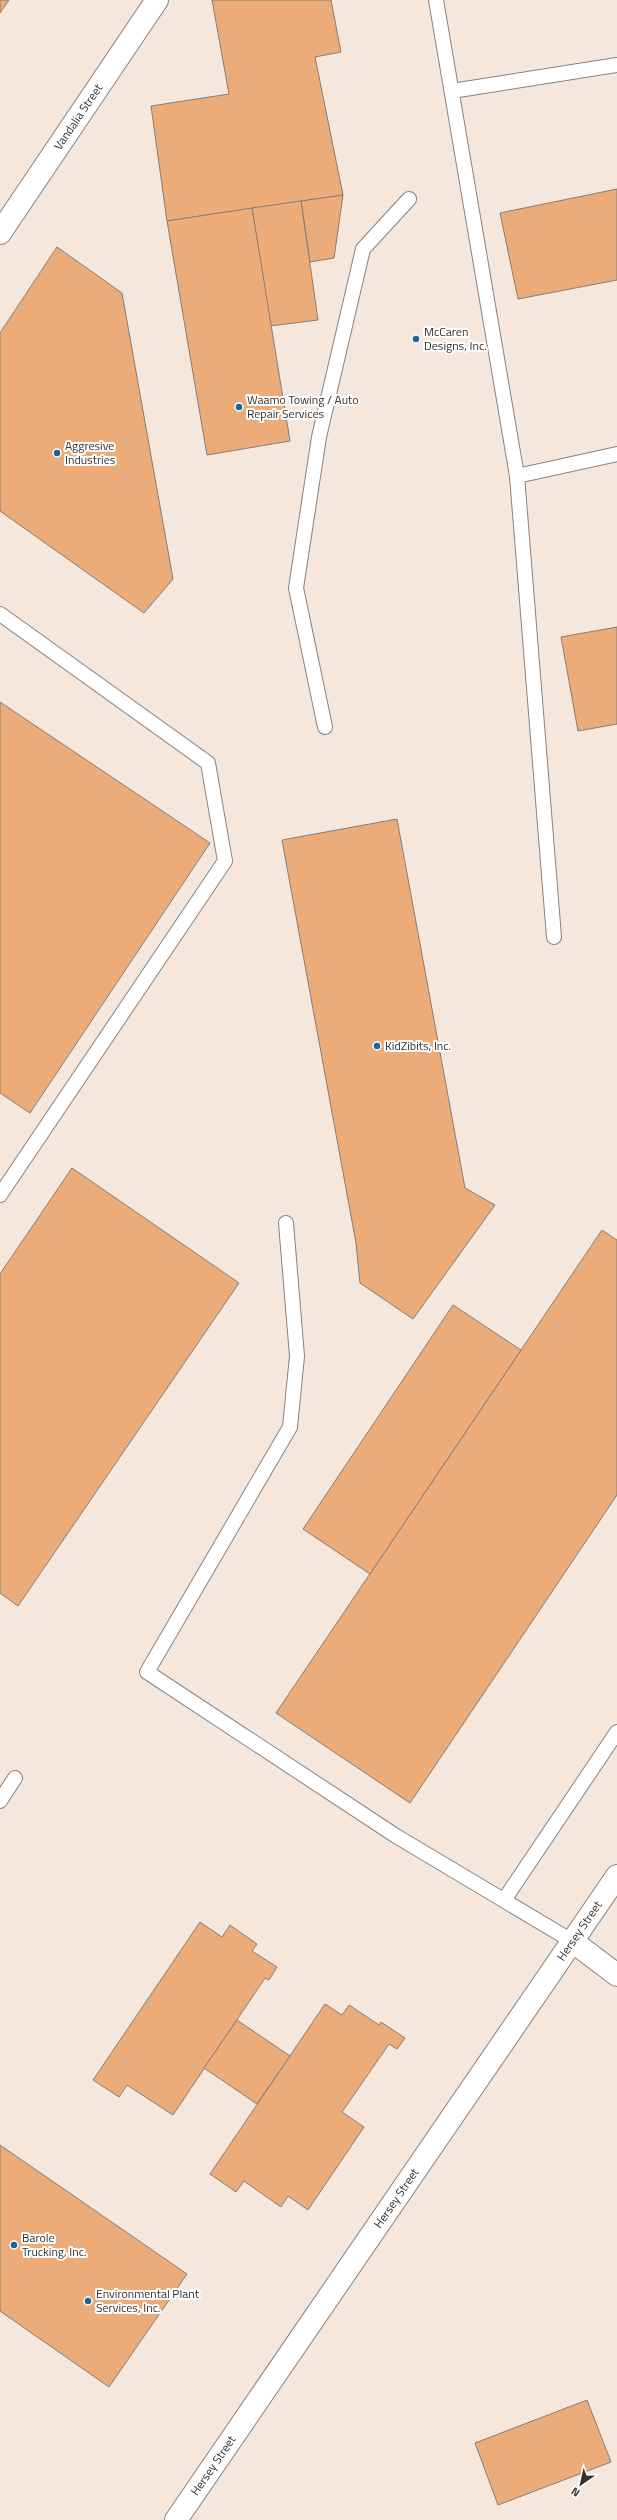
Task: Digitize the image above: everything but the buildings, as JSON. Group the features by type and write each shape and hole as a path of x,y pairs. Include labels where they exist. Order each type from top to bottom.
{"street":[{"name":"Vandalia Street","path":"0,233 157,0"},
{"name":"Hersey Street","path":"176,2520 617,1876"},
{"path":"572,1941 617,1975"}],"lane":[{"path":"436,0 517,476 554,937"},
{"path":"452,92 617,65"},
{"path":"325,727 296,588 319,438 363,249 409,199"},
{"path":"517,476 617,454"},
{"path":"0,614 208,763 225,861 0,1195"},
{"path":"286,1223 298,1356 290,1427 147,1672 396,1836 572,1941"},
{"path":"504,1900 617,1732"},
{"path":"0,1801 15,1778"}],"shaded area":[{"path":"0,0 617,0 617,2520 0,2520"}],"place":[{"name":"McCaren Designs, Inc.","path":"416,339"},
{"name":"Waamo Towing / Auto Repair Services","path":"239,407"},
{"name":"Aggresive Industries","path":"57,453"},
{"name":"KidZibits, Inc.","path":"377,1046"},
{"name":"Barole Trucking, Inc.","path":"14,2245"},
{"name":"Environmental Plant Services, Inc.","path":"88,2301"}]}
